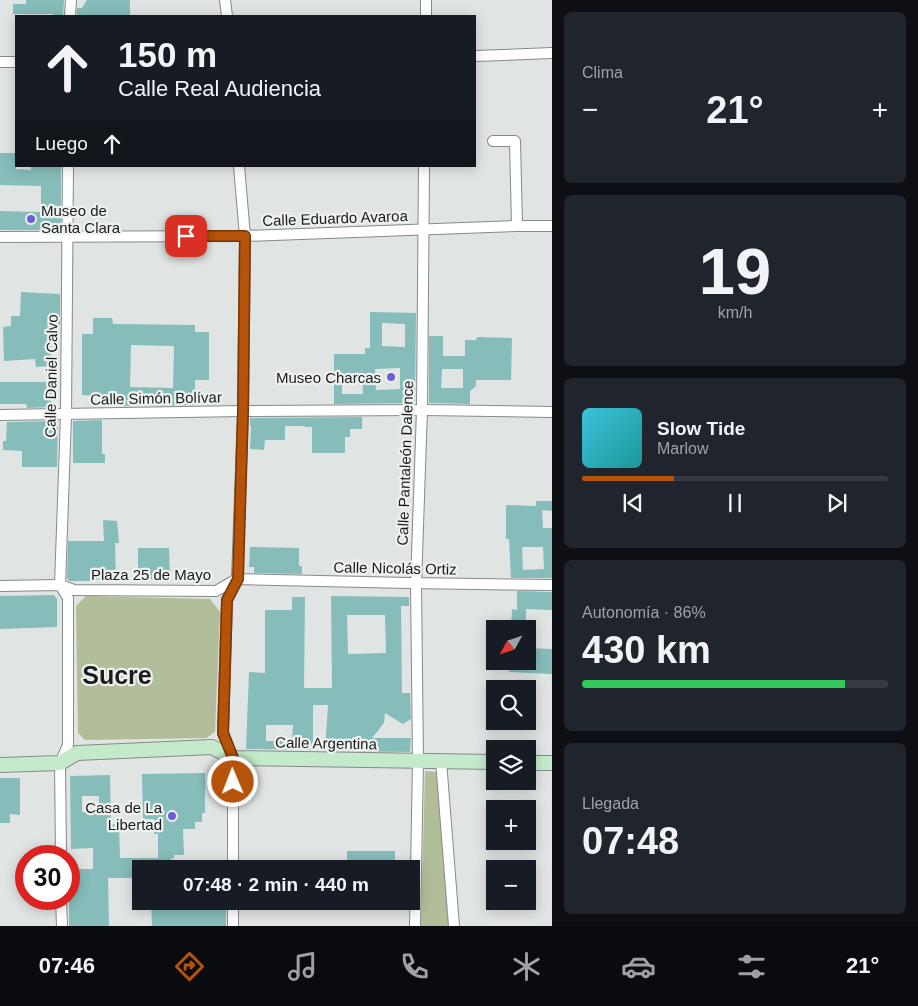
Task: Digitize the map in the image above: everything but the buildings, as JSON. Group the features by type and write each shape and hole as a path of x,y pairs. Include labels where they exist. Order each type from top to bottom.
{"main road":[{"path":"0,765 60,763 77,753 212,747 233,758"},
{"name":"Calle Argentina","path":"233,758 486,762"},
{"path":"536,763 552,764"}],"street":[{"path":"70,15 71,0"},
{"path":"225,0 227,15"},
{"path":"426,0 426,15"},
{"path":"476,56 552,53"},
{"path":"0,62 15,62"},
{"path":"493,141 515,141 518,226"},
{"name":"Calle Daniel Calvo","path":"60,586 66,415 68,167"},
{"path":"238,579 243,411 245,236 239,167"},
{"name":"Calle Pantaleón Dalence","path":"415,926 418,761 416,584 422,410 424,167"},
{"name":"Calle Eduardo Avaroa","path":"0,237 245,236 552,226"},
{"name":"Calle Simón Bolívar","path":"0,415 422,410 552,412"},
{"name":"Calle Nicolás Ortiz","path":"238,579 416,584 552,585"},
{"name":"Plaza 25 de Mayo","path":"0,586 60,586 74,590 216,591 238,579"},
{"name":"Plaza 25 de Mayo","path":"233,758 223,733 227,600 238,579"},
{"path":"60,586 68,598 68,745 60,763 61,845"},
{"path":"233,758 233,860"},
{"path":"441,761 454,926"},
{"path":"61,910 62,926"},
{"path":"233,910 233,926"}],"green space":[{"path":"86,596 210,599 220,612 215,732 206,738 85,740 78,733 76,606"},
{"path":"425,771 437,772 451,926 421,926"}],"place":[{"name":"Museo de Santa Clara","path":"31,219"},
{"name":"Museo Charcas","path":"391,377"},
{"name":"Casa de La Libertad","path":"172,816"}],"district":[{"name":"Sucre","path":"117,675"}],"route":[{"path":"186,236 245,236 243,411 238,579 227,600 223,733 233,758 233,782"}]}
